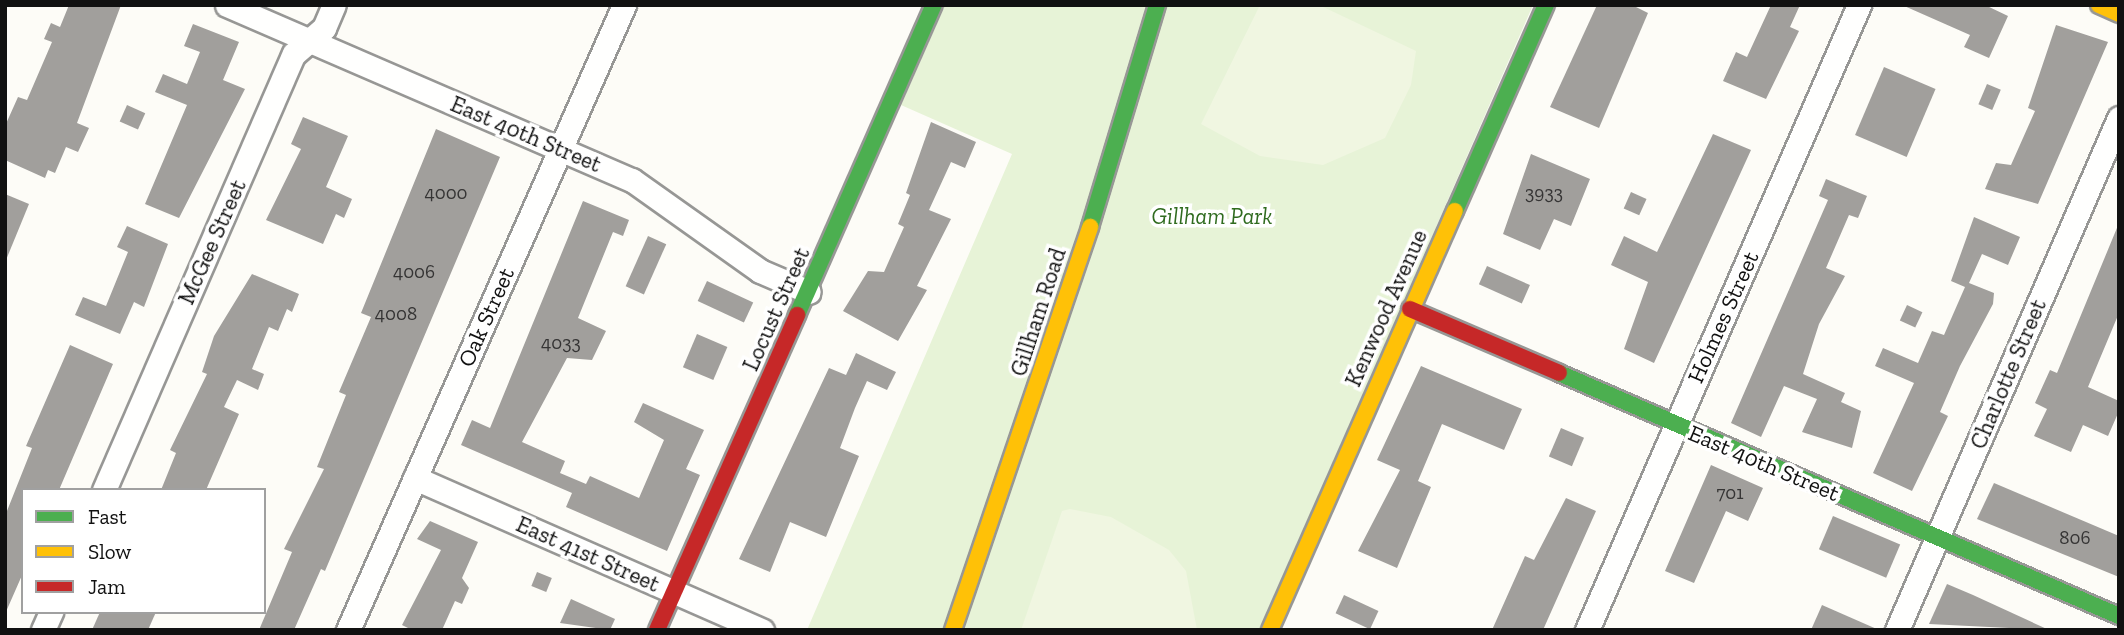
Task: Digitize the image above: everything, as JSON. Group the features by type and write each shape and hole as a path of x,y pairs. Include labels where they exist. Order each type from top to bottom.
{"street":[{"name":"East 40th Street","path":"227,5 632,180 760,271 809,292"},
{"name":"McGee Street","path":"105,488 294,54 324,29 334,5"},
{"name":"Oak Street","path":"348,630 624,5"},
{"name":"Locust Street","path":"657,630 934,5"},
{"name":"Gillham Road","path":"953,630 1070,295 1157,5"},
{"name":"Kenwood Avenue","path":"1270,630 1546,5"},
{"name":"Holmes Street","path":"1587,630 1859,5"},
{"path":"2099,5 2119,14"},
{"name":"Charlotte Street","path":"1897,630 2119,118"},
{"name":"East 40th Street","path":"1410,309 2119,617"},
{"name":"East 41st Street","path":"415,478 762,630"},
{"path":"43,630 50,614"}],"green space":[{"name":"Gillham Park","path":"945,5 1533,5 1260,630 807,630 1012,154 901,105"},
{"path":"1260,5 1319,5 1416,51 1411,85 1385,138 1323,165 1260,156 1201,124"},
{"path":"1070,509 1111,517 1169,550 1186,571 1197,630 1021,630 1062,511"}],"building":[{"path":"69,5 121,5 77,123 89,128 78,152 66,147 55,173 48,170 45,178 5,160 5,126 18,97 27,100 52,42 44,39 51,23 60,27"},
{"path":"1597,5 1632,5 1648,13 1599,128 1550,107"},
{"path":"1771,5 1800,5 1790,27 1799,31 1766,99 1723,81 1736,52 1747,57"},
{"path":"1902,5 1985,5 2008,16 1989,58 1964,47 1970,35"},
{"path":"193,24 239,42 223,80 245,89 179,218 145,204 187,105 155,92 163,74 187,84 200,52 184,46"},
{"path":"2056,25 2108,42 2038,204 1985,189 1996,163 2011,165 2035,111 2028,108"},
{"path":"1884,67 1936,89 1907,157 1855,135"},
{"path":"1987,84 2001,90 1992,110 1978,104"},
{"path":"127,105 145,113 138,130 120,121"},
{"path":"303,117 348,136 326,187 352,199 344,218 336,214 323,244 266,220 301,149 291,144"},
{"path":"931,122 976,142 965,168 951,162 929,210 951,219 917,286 927,290 898,341 843,311 868,271 884,272 904,227 898,224 910,195 906,193"},
{"path":"436,129 500,157 325,571 321,569 294,630 259,630 292,552 284,549 324,469 317,467 346,395 339,392 371,317 361,313"},
{"path":"1713,134 1751,150 1654,363 1624,349 1648,282 1611,265 1624,236 1657,252"},
{"path":"1531,154 1590,179 1571,226 1554,219 1540,250 1503,234"},
{"path":"1826,179 1867,196 1858,218 1849,215 1826,268 1845,276 1819,324 1803,374 1845,393 1841,402 1861,411 1852,448 1802,432 1817,399 1784,386 1761,437 1731,423 1828,200 1819,196"},
{"path":"1631,192 1647,199 1639,215 1624,208"},
{"path":"5,194 29,204 6,260 5,260"},
{"path":"583,201 629,220 623,236 613,232 578,318 606,331 592,360 567,358 522,442 565,461 560,473 586,484 590,476 639,498 664,440 634,422 643,403 704,430 686,469 700,475 667,551 566,507 572,493 461,445 472,420 490,428"},
{"path":"1974,217 2020,237 2008,265 1982,254 1969,283 1994,293 1993,304 1960,366 1940,412 1948,416 1912,491 1873,473 1914,383 1875,366 1883,348 1918,363 1932,331 1944,335 1965,287 1951,281"},
{"path":"2119,223 2119,313 2088,387 2119,401 2119,411 2108,436 2083,425 2071,452 2034,436 2047,409 2035,403 2050,370 2057,373"},
{"path":"127,226 168,244 144,307 134,302 120,334 75,315 83,297 106,306 128,252 117,247"},
{"path":"648,236 666,244 644,294 626,286"},
{"path":"1487,266 1530,285 1522,303 1479,284"},
{"path":"252,274 299,294 292,312 287,309 278,331 269,327 252,369 264,374 258,390 237,380 224,407 239,414 207,488 162,488 176,453 170,450 207,374 202,372 214,336"},
{"path":"707,281 753,303 744,322 698,301"},
{"path":"1907,305 1922,312 1915,328 1900,320"},
{"path":"697,334 727,347 713,380 683,367"},
{"path":"70,345 113,364 60,488 21,488 21,578 5,614 5,516 32,448 26,446"},
{"path":"856,353 896,372 887,390 867,381 855,408 840,448 859,456 826,537 790,522 770,572 739,559 829,368 846,375"},
{"path":"1421,366 1522,409 1504,450 1442,424 1418,481 1431,487 1397,568 1358,551 1400,470 1377,460"},
{"path":"1561,428 1584,438 1572,466 1549,457"},
{"path":"1711,465 1763,488 1748,521 1726,511 1694,583 1665,571"},
{"path":"1994,483 2119,536 2119,577 1977,519"},
{"path":"1566,498 1596,511 1543,630 1492,630 1525,556 1534,560"},
{"path":"1833,516 1900,545 1886,578 1819,549"},
{"path":"430,521 478,542 462,578 469,588 462,604 455,601 442,630 412,630 402,625 441,550 417,539"},
{"path":"537,572 552,578 546,592 531,586"},
{"path":"1947,584 1973,595 2049,630 1929,624"},
{"path":"1344,595 1378,611 1370,629 1336,613"},
{"path":"571,599 615,619 610,630 560,623"},
{"path":"1822,605 1879,630 1811,630"},
{"path":"99,614 155,614 148,630 92,630"}],"traffic: fast":[{"path":"797,315 934,5"},
{"path":"1090,227 1157,5"},
{"path":"1455,211 1546,5"},
{"path":"1559,373 2119,616"}],"traffic: slow":[{"path":"2099,5 2119,14"},
{"path":"1270,630 1455,211"},
{"path":"953,630 1090,227"}],"traffic: jam":[{"path":"1410,309 1559,373"},
{"path":"657,630 797,315"}]}
